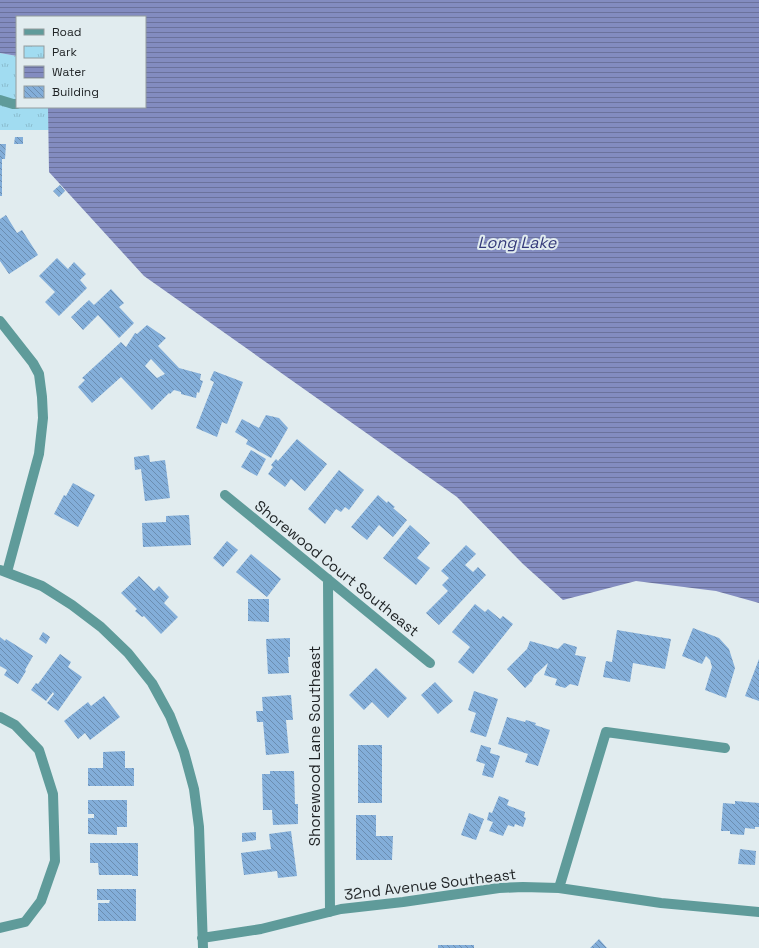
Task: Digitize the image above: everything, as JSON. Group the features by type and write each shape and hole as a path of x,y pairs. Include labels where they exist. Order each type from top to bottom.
{"street":[{"path":"0,100 15,104"},
{"path":"0,321 33,363 39,374 44,418 39,454 3,571 42,586 72,604 102,627 128,653 152,683 170,716 184,752 194,789 199,827 203,943"},
{"name":"Shorewood Court Southeast","path":"225,495 430,663"},
{"name":"Shorewood Lane Southeast","path":"328,579 330,912"},
{"path":"0,717 15,726 39,750 53,794 55,861 41,901 25,922 0,928"},
{"path":"559,888 606,732 725,748"},
{"name":"32nd Avenue Southeast","path":"203,943 341,909 500,888 559,888 661,903 759,912"}],"green space":[{"path":"0,53 16,56 16,108 48,108 49,130 0,130"}],"water":[{"name":"Long Lake","path":"0,0 759,0 759,603 716,591 636,581 563,600 523,564 457,497 144,276 49,172 48,108 146,108 146,16 16,16 16,56 0,53"}],"building":[{"path":"15,137 23,137 23,144 14,144"},
{"path":"0,144 6,144 5,159 2,159 2,196 0,196"},
{"path":"60,185 65,191 59,197 53,191"},
{"path":"6,215 17,233 22,230 38,255 9,274 0,261 0,219"},
{"path":"57,258 68,269 74,262 86,274 80,280 87,288 59,316 45,302 55,292 39,276"},
{"path":"111,289 124,303 119,307 134,323 119,338 98,315 83,330 71,317 89,300 94,305"},
{"path":"147,325 166,338 158,346 179,368 201,374 200,380 203,381 199,393 197,392 196,398 181,394 181,392 174,390 152,410 121,377 92,403 78,387 85,380 82,378 121,342 126,347 135,333 137,334","holes":["151,359 165,374 157,378 145,366"]},
{"path":"214,371 243,382 227,424 222,422 217,437 196,428 214,382 210,380"},
{"path":"266,415 279,418 288,428 271,458 246,444 248,440 235,432 242,419 259,428"},
{"path":"297,439 327,464 305,491 291,479 285,487 268,474 273,467 271,465 276,459 278,461"},
{"path":"251,450 266,459 257,476 241,467"},
{"path":"149,455 150,462 165,460 170,498 145,501 141,469 135,470 134,457"},
{"path":"339,470 364,490 349,510 345,507 341,512 336,509 325,524 308,509"},
{"path":"73,483 95,495 78,527 54,514 64,495 66,496"},
{"path":"378,495 387,503 388,501 395,507 393,508 407,520 393,537 379,525 367,540 351,527"},
{"path":"189,515 191,545 143,547 142,523 166,522 166,516"},
{"path":"410,525 430,543 417,558 430,568 416,585 383,558"},
{"path":"227,541 238,550 223,567 213,558"},
{"path":"466,545 476,554 465,565 473,572 478,567 486,575 439,625 426,613 448,591 442,585 449,578 441,571"},
{"path":"251,554 281,579 267,597 236,572"},
{"path":"139,576 154,591 159,586 169,597 164,603 178,617 161,634 144,616 142,617 135,611 137,609 121,593"},
{"path":"248,599 269,599 269,622 248,621"},
{"path":"475,604 485,612 488,609 500,619 503,616 513,624 473,674 458,662 470,647 452,632"},
{"path":"693,628 719,638 729,649 735,668 726,698 705,690 712,667 710,660 706,656 702,664 682,656"},
{"path":"617,630 671,639 665,669 633,663 630,682 603,677 606,661 612,662"},
{"path":"43,632 50,637 46,644 39,639"},
{"path":"0,637 5,641 6,639 33,656 18,684 4,675 7,670 0,666"},
{"path":"290,638 290,657 288,657 289,673 268,674 266,639"},
{"path":"530,641 558,649 564,643 577,647 575,655 586,657 578,686 570,684 565,688 555,685 557,679 544,675 548,663 534,676 532,681 525,688 507,669 527,649"},
{"path":"60,654 71,662 68,667 82,677 58,711 47,703 54,694 53,692 46,701 31,690 36,683 38,684"},
{"path":"759,659 759,701 745,696"},
{"path":"376,668 407,698 388,718 372,702 364,710 349,695"},
{"path":"435,682 453,701 438,714 421,695"},
{"path":"474,691 498,699 486,737 470,732 476,713 468,710"},
{"path":"291,695 293,720 286,720 289,753 266,755 263,722 257,722 256,711 263,711 262,697"},
{"path":"104,696 120,717 90,740 85,733 78,739 64,721 88,702 91,706"},
{"path":"507,717 525,722 526,720 536,723 535,725 550,730 538,766 525,762 528,754 498,744"},
{"path":"358,745 382,745 382,803 358,803"},
{"path":"481,745 491,748 490,753 500,756 493,778 482,775 485,764 476,761"},
{"path":"125,751 125,768 134,768 134,786 88,786 88,768 103,768 103,752"},
{"path":"270,771 294,771 295,804 298,804 298,824 273,825 272,810 263,810 262,774 270,774"},
{"path":"499,796 509,800 507,805 525,812 524,817 526,818 523,827 515,824 514,827 508,825 503,836 489,831 493,822 487,820 489,812 492,813"},
{"path":"88,800 127,800 127,827 117,827 117,835 88,834 88,818 94,818 94,814 88,814"},
{"path":"735,801 759,803 759,827 755,827 755,829 745,828 744,835 730,834 730,831 721,831 723,803 735,804"},
{"path":"469,813 484,819 476,840 461,835"},
{"path":"356,815 376,815 376,836 393,836 392,860 356,860"},
{"path":"291,831 297,876 278,878 277,871 244,875 241,853 271,849 269,834"},
{"path":"256,832 256,840 242,842 242,833"},
{"path":"90,843 138,843 138,876 99,875 98,863 90,863"},
{"path":"740,849 756,851 755,865 738,864"},
{"path":"97,889 136,889 136,921 98,921 98,903 109,903 110,900 97,900"},
{"path":"599,939 607,948 590,948"},
{"path":"438,945 474,945 474,948 438,948"}]}
